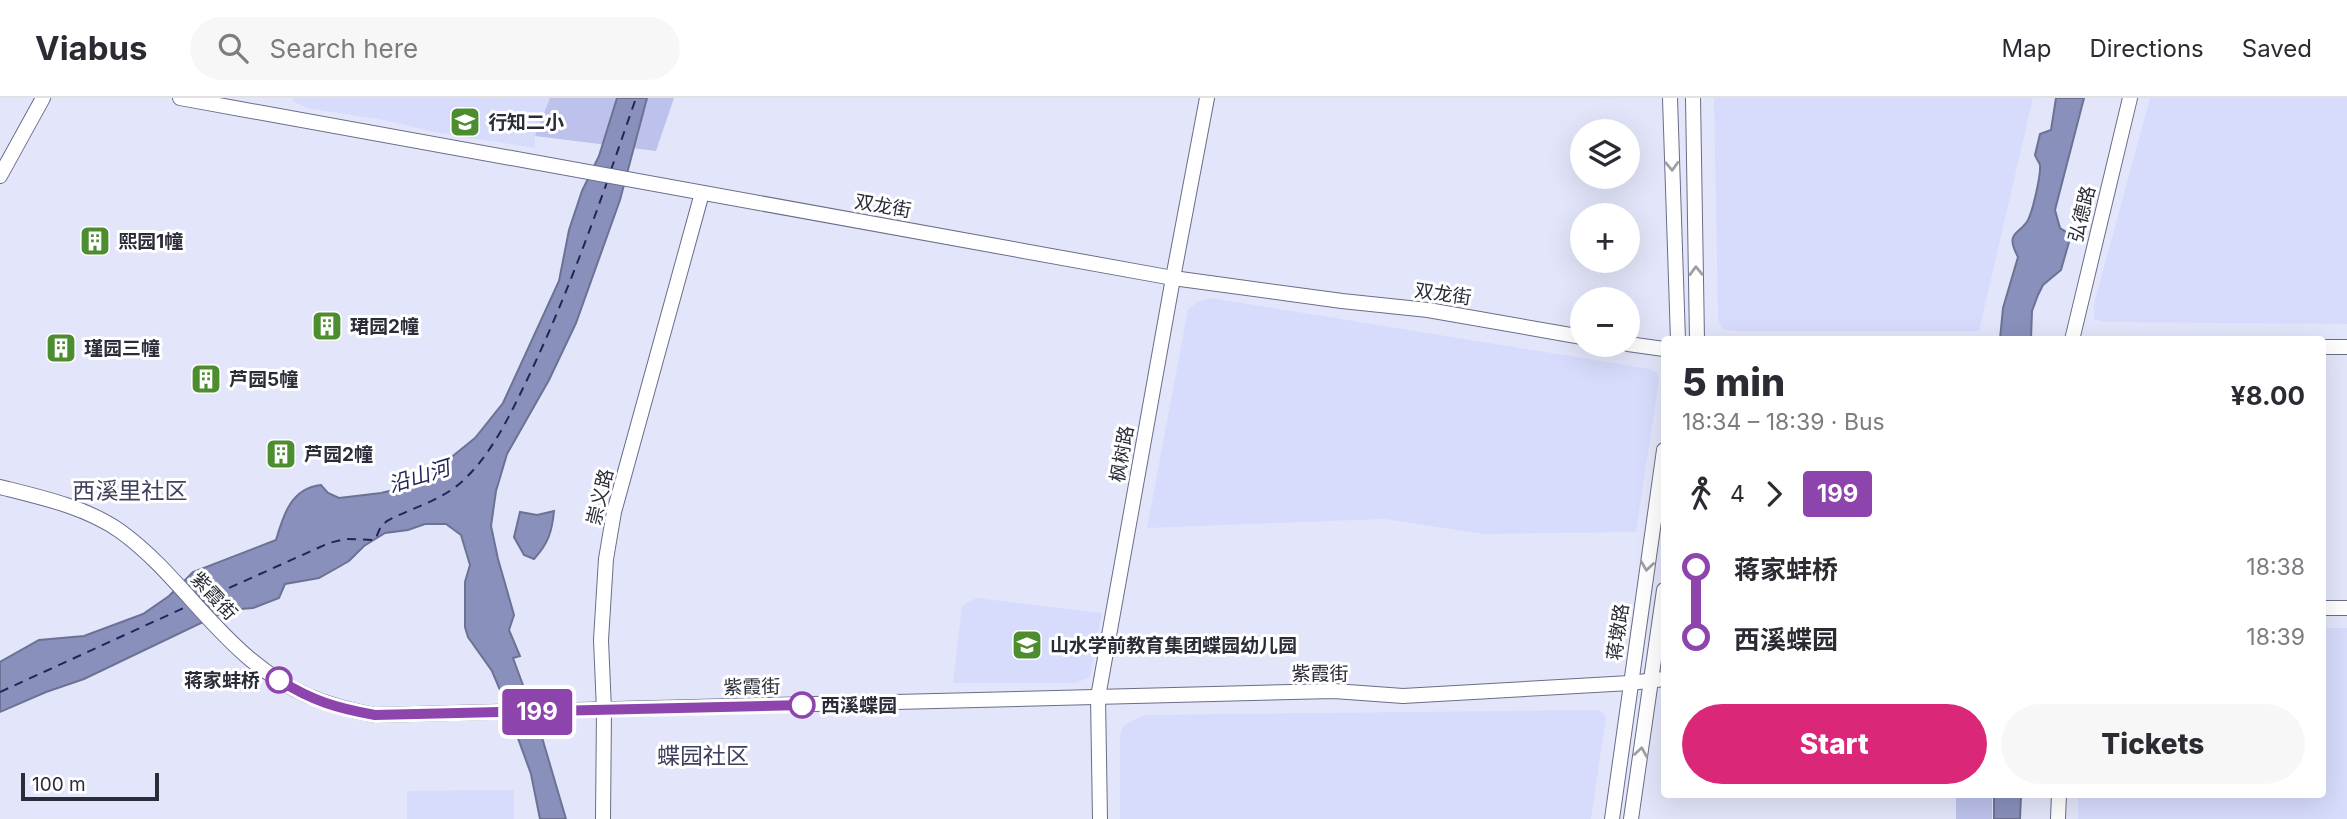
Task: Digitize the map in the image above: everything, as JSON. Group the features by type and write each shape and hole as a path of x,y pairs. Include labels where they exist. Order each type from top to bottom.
{"street":[{"path":"0,176 43,98"},
{"name":"双龙街","path":"180,98 1172,278 1428,310 1570,335"},
{"name":"枫树路","path":"1100,819 1098,697 1172,278 1207,98"},
{"path":"1670,98 1678,336"},
{"path":"1693,98 1697,336"},
{"name":"弘德路","path":"2073,336 2130,98"},
{"name":"崇义路","path":"603,819 604,710 601,640 606,558 614,512 702,193"},
{"path":"1640,346 1661,349"},
{"path":"2326,347 2347,347"},
{"name":"蒋墩路","path":"1612,819 1661,471"},
{"name":"紫霞街","path":"0,486 82,512 118,530 169,575 250,660 302,694 336,708 375,715 1334,691 1403,696 1658,680"},
{"path":"2326,608 2347,608"},
{"name":"蒋墩路","path":"1631,819 1658,680 1661,635"},
{"path":"2058,819 2059,798"}],"shaded area":[{"name":"行知二小","path":"293,98 551,98 535,136 535,148 307,108 292,101"},
{"path":"550,98 674,98 656,151 535,136"},
{"path":"617,98 647,98 620,200 576,323 549,380 507,454 496,491 491,526 514,615 509,630 520,656 513,658 541,734 566,819 540,819 531,774 503,697 492,671 468,637 465,627 465,582 470,565 461,535 446,524 425,524 408,530 385,533 364,546 349,561 319,578 285,584 279,598 253,608 228,610 84,679 0,712 0,662 39,640 84,636 143,614 169,596 193,572 276,540 290,505 302,491 321,485 328,493 339,498 410,486 438,468 475,438 503,403 559,281 569,230 582,191 599,156"},
{"path":"1714,98 2033,98 1979,331 1723,329 1718,320"},
{"path":"2056,98 2084,98 2055,210 2060,228 2071,235 2061,270 2043,285 2038,295 2032,311 2031,336 2000,336 2003,308 2018,257 2013,238 2025,225 2032,209 2040,170 2035,155 2040,134 2051,130"},
{"path":"2150,98 2347,98 2347,324 2104,322 2094,319 2094,304"},
{"path":"1211,298 1650,369 1657,373 1659,380 1636,532 1484,534 1384,519 1147,528 1188,309 1199,301"},
{"path":"554,511 543,548 534,559 524,555 514,537 520,512 537,515"},
{"name":"山水学前教育集团蝶园幼儿园","path":"976,598 1102,613 1090,677 1076,683 953,683 962,606"},
{"path":"2326,628 2347,628 2347,819 2078,819 2078,798 2326,798"},
{"path":"1601,711 1606,717 1591,819 1120,819 1120,735 1124,725 1144,715"},
{"path":"514,790 514,819 407,819 407,791"},
{"path":"1956,798 1992,798 1992,819 1956,819"},
{"path":"1994,798 2021,798 2020,819 1994,819"}],"ferry route":[{"path":"611,170 636,98"},
{"path":"200,601 329,543 345,539 375,540 381,526 387,521 441,496 469,475 497,438 537,359 569,284 607,182"},
{"path":"0,692 188,606"}],"bus line":[{"name":"199","path":"279,680 302,694 336,708 375,715 802,705"}],"place":[{"name":"行知二小","path":"465,122"},
{"name":"熙园1幢","path":"95,241"},
{"name":"珺园2幢","path":"327,326"},
{"name":"瑾园三幢","path":"61,348"},
{"name":"芦园5幢","path":"206,379"},
{"name":"芦园2幢","path":"281,454"},
{"name":"山水学前教育集团蝶园幼儿园","path":"1027,645"},
{"name":"蒋家蚌桥","path":"279,680"},
{"name":"西溪蝶园","path":"802,705"}],"district":[{"name":"西溪里社区","path":"130,491"},
{"name":"蝶园社区","path":"703,756"}],"water label":[{"name":"沿山河","path":"419,476"}]}
